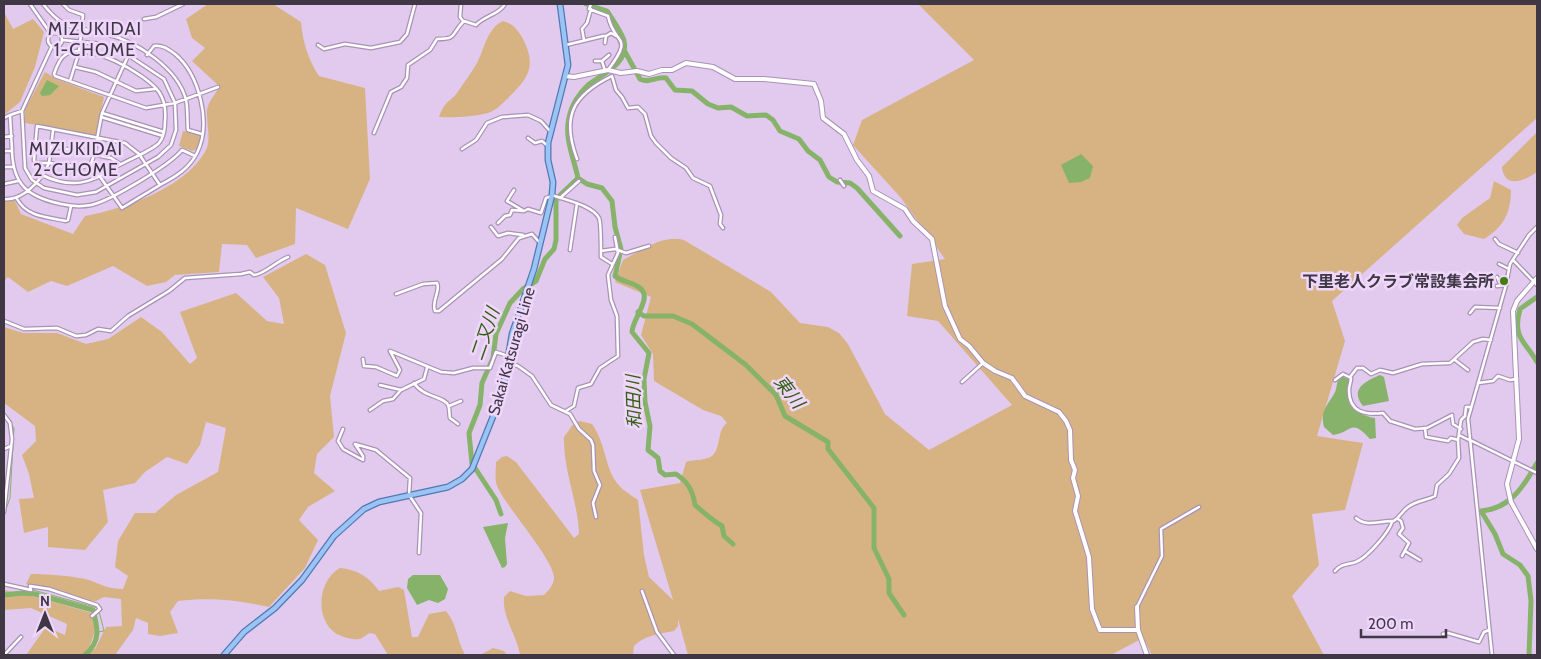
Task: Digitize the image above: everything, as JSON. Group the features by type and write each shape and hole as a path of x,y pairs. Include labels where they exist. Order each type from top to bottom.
{"main road":[{"name":"Sakai Katsuragi Line","path":"224,655 244,632 275,608 302,580 326,546 343,527 364,509 379,502 448,487 462,479 472,469 502,394 512,334 541,244 552,196 553,182 548,160 548,146 550,131 568,66 560,4"}],"street":[{"path":"30,4 51,34"},
{"path":"43,4 59,21 82,30 110,35 133,45 170,72 186,100 188,130 202,134"},
{"path":"63,4 83,15 79,52 70,81"},
{"path":"144,19 156,17 183,4"},
{"path":"318,45 324,49 345,44 370,48 400,42 407,34 415,4"},
{"path":"461,4 460,17 464,21 476,26 485,17 502,8 505,4"},
{"path":"584,40 583,28 587,23 591,4"},
{"path":"591,9 608,16 611,27 619,36 622,47 607,71"},
{"path":"374,133 391,92 401,87 407,78 408,65 418,60 421,55 430,50 437,39 446,40 452,38 464,21"},
{"path":"566,45 606,36 611,33 619,36"},
{"path":"51,34 58,34 62,40"},
{"path":"51,34 48,39 52,46"},
{"path":"605,43 606,36"},
{"path":"62,40 102,44 128,55 164,79 176,103 174,139 164,152 96,192 77,195 51,190 35,183 28,175 23,159 22,111 52,46 56,46 62,40"},
{"path":"133,45 101,115 98,138 90,164 83,167 35,163 34,160 35,128 37,126 53,131 98,138 125,143 139,154 160,185"},
{"path":"90,164 102,176 122,208 176,177 195,156 202,134 200,94 186,64 167,48 160,45 154,46 147,55"},
{"path":"42,175 77,184 86,183 155,146 164,132 164,106 156,89 123,65 105,56 79,52 66,55 61,59 54,74 138,106 164,106 186,100 218,87"},
{"path":"595,61 602,61 609,55"},
{"path":"602,61 607,71"},
{"path":"566,76 574,77 607,71 637,71 649,74 662,70 672,70 686,63 713,67 735,79 764,79 814,84 825,121 844,134 869,176 873,191 882,198 902,207 932,239 945,306 960,339 969,346 983,363 995,371 1012,378 1024,396 1059,412 1066,421 1070,430 1071,460 1075,470 1073,478 1078,496 1075,511 1089,557 1092,609 1096,622 1100,630 1138,630"},
{"path":"74,67 96,72 136,91 156,89"},
{"path":"577,160 573,147 572,114 586,90 616,72"},
{"path":"612,76 616,90 628,108 638,107 645,114 651,136 656,143 671,158 686,168 694,179 710,186 722,215 720,224 723,228"},
{"path":"4,118 22,111"},
{"path":"10,115 13,167 18,180 27,191 40,199 71,206 90,205 115,195 170,162 182,150 195,156"},
{"path":"101,115 164,132"},
{"path":"101,115 163,136"},
{"path":"462,149 476,140 487,123 502,117 528,115 541,120 550,131"},
{"path":"4,199 16,199 27,191 42,175 49,163 53,131"},
{"path":"4,136 12,136"},
{"path":"528,138 536,143 542,141 548,146"},
{"path":"51,146 116,159 120,164"},
{"path":"4,151 12,151"},
{"path":"4,167 13,167"},
{"path":"4,184 18,180"},
{"path":"840,180 844,186"},
{"path":"560,198 579,181"},
{"path":"514,190 507,201 524,211"},
{"path":"498,223 505,216 510,215 512,210 524,211 528,209 541,213 546,198 552,196 577,204 594,212 599,218 601,258 612,264"},
{"path":"16,199 24,210 31,214 66,221 68,220 71,206"},
{"path":"570,250 577,204"},
{"path":"491,227 498,236 508,233 536,236 541,244"},
{"path":"1492,655 1468,419 1509,270 1513,260 1537,227"},
{"path":"396,294 423,284 437,283 439,287 433,305 435,310 439,311 502,260 523,236"},
{"path":"566,411 574,406 578,388 591,384 600,368 618,356 617,316 611,300 608,275 618,251 615,237"},
{"path":"1495,239 1499,244 1518,253"},
{"path":"601,251 626,253 649,246"},
{"path":"4,321 24,329 57,328 76,336 86,335 98,329 111,331 128,316 169,291 185,278 250,272 258,275 275,262 288,257"},
{"path":"1513,260 1536,283"},
{"path":"1499,264 1509,270"},
{"path":"1497,277 1502,285"},
{"path":"1537,278 1536,283 1517,301 1513,311 1519,439 1507,484 1511,500 1537,549"},
{"path":"1497,286 1506,285"},
{"path":"1470,313 1475,307 1500,308"},
{"path":"1461,429 1453,424 1452,415 1425,428 1415,429 1390,421 1382,412 1375,415 1359,412 1349,394 1350,377 1357,368 1363,368 1371,374 1380,370 1393,373 1413,365 1450,363 1473,342 1483,339 1490,340"},
{"path":"363,360 364,366 376,367 397,376 400,370 390,351 406,356 427,368 454,373 473,368 490,368 496,352 508,356"},
{"path":"1455,360 1468,370"},
{"path":"507,362 526,370 551,405 566,411 593,445 594,471 600,485 594,503 596,517"},
{"path":"962,382 983,363"},
{"path":"370,410 383,401 393,399 401,390 424,379 427,368"},
{"path":"1335,380 1343,374 1350,377"},
{"path":"1478,383 1493,380 1498,376 1510,380 1516,379"},
{"path":"414,383 423,393 435,396 449,406 450,418 458,424"},
{"path":"380,385 401,390"},
{"path":"449,406 461,401"},
{"path":"1356,518 1362,522 1370,523 1398,519 1408,507 1420,500 1430,499 1437,494 1437,485 1449,474 1459,458 1458,440 1461,420 1466,407 1471,407"},
{"path":"4,416 12,430 4,512"},
{"path":"1425,428 1426,437 1436,440 1448,441 1451,438 1458,440"},
{"path":"343,429 338,440 343,449 363,460 363,456 355,444 376,450 410,478 409,495 421,513 418,554"},
{"path":"1459,436 1536,472"},
{"path":"4,449 11,446"},
{"path":"1147,655 1138,630 1137,607 1162,556 1160,529 1199,506"},
{"path":"1398,519 1401,520 1402,528 1399,534 1409,542 1402,556"},
{"path":"1335,571 1346,563 1355,562 1376,545 1394,520"},
{"path":"1405,551 1420,560"},
{"path":"4,584 31,590 30,586 49,589 97,605 99,611 92,616"},
{"path":"642,591 657,632 674,655"},
{"path":"1443,634 1448,633 1479,642 1485,631 1490,630"},
{"path":"4,654 21,637"}],"shaded area":[{"path":"208,4 273,4 301,22 307,50 319,76 365,88 370,179 348,229 296,208 295,244 256,258 247,245 222,244 219,272 175,275 166,282 147,286 113,266 67,286 51,281 28,292 8,277 4,281 4,201 15,201 21,214 73,234 85,216 135,202 168,186 195,165 205,152 208,142 207,110 219,86 192,61 205,48 192,38 186,19"},
{"path":"918,4 1537,4 1537,118 1332,301 1345,341 1317,436 1363,443 1345,510 1312,514 1319,565 1292,596 1324,655 1152,655 1143,638 1111,655 688,655 678,619 678,626 674,631 652,636 638,642 634,646 633,655 520,655 505,612 504,597 510,591 526,596 544,595 549,590 554,579 553,571 540,548 498,488 496,462 502,457 507,456 516,462 574,538 579,534 578,522 564,450 564,437 574,423 580,421 592,424 597,432 613,477 621,488 638,500 644,555 649,577 673,600 640,490 680,483 686,462 713,455 722,430 727,423 721,416 703,410 654,381 653,354 641,335 651,297 615,282 623,260 645,248 668,239 684,240 771,292 800,323 828,327 839,333 848,344 885,414 929,450 1012,405 938,321 907,316 912,264 945,259 901,198 853,145 862,120 974,60"},
{"path":"4,12 13,29 33,19 44,32 35,67 20,102 4,115"},
{"path":"503,21 516,29 527,47 530,65 525,79 498,108 491,112 470,116 439,117 446,104 456,94 477,63 493,29"},
{"path":"45,72 56,79 104,97 96,135 25,123 25,109"},
{"path":"47,80 59,86 50,95 42,96 40,93"},
{"path":"183,131 201,135 197,149 192,151 179,146"},
{"path":"1537,132 1537,172 1527,178 1511,181 1504,174 1502,167"},
{"path":"1081,154 1093,166 1090,178 1081,182 1069,183 1061,165"},
{"path":"1494,181 1511,190 1510,205 1505,218 1497,229 1484,239 1464,234 1457,225 1462,218 1490,198"},
{"path":"306,254 325,265 346,333 330,396 334,437 317,454 314,473 335,491 308,507 299,520 318,540 305,568 269,607 224,600 178,601 170,612 178,633 160,636 148,634 148,623 136,618 133,630 115,655 26,655 46,627 65,635 67,624 31,608 4,610 4,590 92,613 95,632 90,645 95,649 106,627 122,626 121,599 104,597 96,601 81,600 26,584 31,574 76,577 123,589 128,576 115,567 118,541 135,513 155,513 176,495 218,472 226,428 206,422 200,445 187,464 167,457 145,472 135,483 103,490 108,522 85,550 48,547 48,527 24,533 19,499 34,498 29,474 22,455 36,441 35,426 4,403 4,327 23,333 57,333 86,344 108,339 141,317 162,332 190,364 197,358 180,312 236,293 267,321 284,324 279,298 263,277"},
{"path":"1380,375 1384,377 1389,401 1363,406 1358,395 1361,386"},
{"path":"1341,376 1349,379 1350,400 1356,410 1375,418 1376,438 1370,439 1363,432 1355,428 1333,435 1324,427 1324,413"},
{"path":"508,523 505,538 507,564 502,568 483,527"},
{"path":"340,568 352,570 362,575 372,582 379,591 398,587 404,590 412,637 418,637 429,614 446,611 450,616 465,655 388,655 375,634 370,633 356,639 341,636 332,630 326,623 321,603 326,583 332,574"},
{"path":"413,575 440,575 448,589 445,599 438,603 429,600 417,605 407,588 408,579"},
{"path":"493,648 504,651 507,655 480,655"}],"waterway":[{"name":"和田川","path":"586,4 607,11 623,38 624,49 622,56 613,68 588,85 576,100 568,125 570,148 578,178 587,184 602,188 612,201 615,227 621,249 615,276 637,286 643,292 643,303 632,332 649,353 644,379 645,402 650,426 648,450 658,458 660,471 665,475 676,474 684,480 693,495 695,505 722,526 724,536 733,544"},
{"path":"624,50 640,79 647,81 666,78 675,90 692,91 708,104 718,108 731,107 747,116 766,115 773,120 780,131 799,139 808,151 820,160 829,177 837,182 850,183 857,188 900,236"},
{"name":"二又川","path":"472,464 469,433 480,405 482,383 493,358 496,334 510,303 523,289 536,281 545,259 554,249 556,240 556,199 578,178"},
{"path":"1537,297 1520,309 1518,319 1521,338 1537,362"},
{"name":"東川","path":"638,312 644,316 673,316 692,324 746,365 776,395 785,416 828,442 828,449 874,508 874,548 889,579 889,593 904,615"},
{"path":"4,413 14,428 10,498 4,515"},
{"path":"1529,655 1531,601 1528,576 1520,565 1503,554 1495,534 1481,511 1500,506 1508,501 1521,488 1537,463"},
{"name":"二又川","path":"475,468 496,500 501,514"},
{"path":"4,582 98,608"},
{"path":"4,595 35,594 93,610 97,629 96,640 85,655"},
{"path":"98,632 104,631 99,611"}],"place":[{"name":"下里老人クラブ常設集会所","path":"1504,281"}],"district":[{"name":"MIZUKIDAI 1-CHOME","path":"95,39"},
{"name":"MIZUKIDAI 2-CHOME","path":"76,159"}]}
